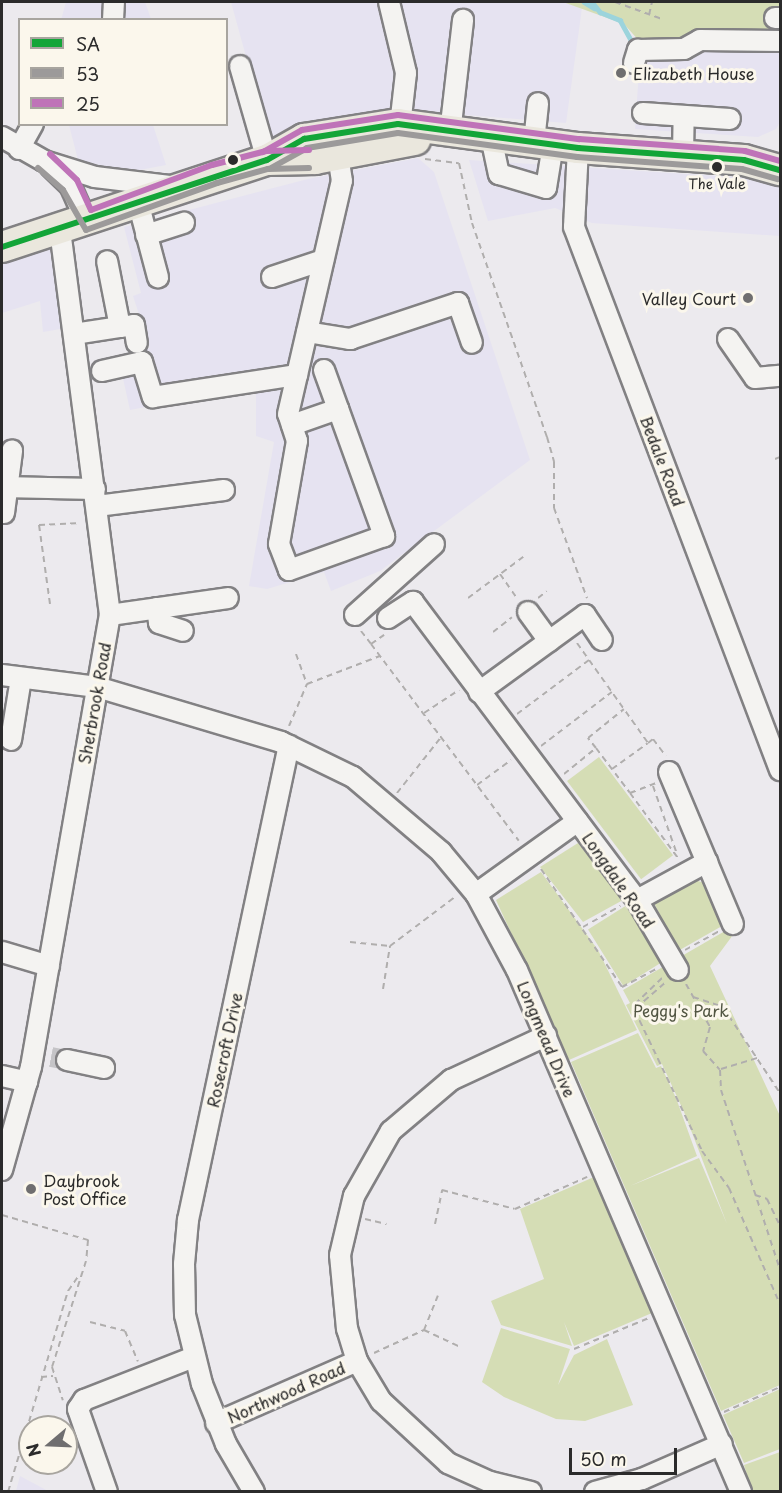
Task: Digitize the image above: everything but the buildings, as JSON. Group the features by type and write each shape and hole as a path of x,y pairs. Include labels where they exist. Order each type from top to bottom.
{"highway":[{"path":"2,247 73,225 178,187 267,160 336,144 408,140 450,133 555,145 744,160 780,170"},
{"path":"744,160 763,150 780,149"}],"street":[{"path":"113,18 114,2"},
{"path":"389,2 406,72 408,140"},
{"path":"450,133 463,20"},
{"path":"634,63 638,50 684,49 700,40 780,41"},
{"path":"240,66 267,160"},
{"path":"491,137 499,174 546,188 555,145 538,103"},
{"path":"643,113 730,118"},
{"path":"683,155 684,116"},
{"path":"19,149 32,126"},
{"path":"2,137 19,149 44,161 121,183 178,187"},
{"path":"324,370 384,536 289,570 281,534 297,441 288,414 342,181 336,144"},
{"name":"Bedale Road","path":"555,145 574,227 780,770"},
{"name":"Sherbrook Road","path":"2,1170 5,1142 27,1082 51,1057 49,966 110,615 74,334 73,225 70,184 44,161"},
{"path":"138,202 158,277"},
{"path":"146,235 184,223"},
{"path":"272,277 324,260"},
{"path":"107,261 120,327"},
{"path":"307,332 350,339 458,303 472,343"},
{"path":"74,334 134,324 137,343"},
{"path":"728,339 755,378 780,376"},
{"path":"102,371 142,362 153,397 297,375"},
{"path":"292,425 338,409"},
{"path":"4,513 4,487 12,451"},
{"path":"4,487 97,506 224,490"},
{"path":"355,615 434,544"},
{"name":"Longdale Road","path":"396,579 636,899 670,968"},
{"path":"110,615 228,598"},
{"path":"388,618 413,602"},
{"path":"157,608 159,623 183,631"},
{"path":"528,612 549,641"},
{"path":"475,687 549,641 585,615 602,640"},
{"name":"Longmead Drive","path":"2,675 97,687 285,744 353,777 389,803 473,890 546,1036 741,1491"},
{"path":"11,740 21,678"},
{"name":"Rosecroft Drive","path":"254,1491 216,1423 194,1357 185,1315 188,1220 285,744"},
{"path":"669,772 733,924"},
{"name":"Longdale Road","path":"473,890 531,856 578,821"},
{"path":"636,899 682,863 707,862"},
{"path":"2,952 49,966"},
{"path":"531,1491 490,1482 448,1463 381,1401 357,1360 347,1329 340,1254 354,1196 377,1151 430,1094 546,1036"},
{"path":"51,1057 104,1068"},
{"path":"2,1076 27,1082"},
{"path":"107,1491 78,1409 94,1396 194,1357"},
{"name":"Northwood Road","path":"216,1423 357,1360"},
{"path":"595,1491 642,1479 722,1444"}],"path":[{"path":"615,2 662,19"},
{"path":"649,15 652,2"},
{"path":"408,140 425,159 459,163 472,223 493,271 554,462 554,508 574,574 588,588 585,615"},
{"path":"775,459 780,457"},
{"path":"50,604 39,525 97,506"},
{"path":"468,598 523,557"},
{"path":"500,574 528,612"},
{"path":"567,628 648,743"},
{"path":"371,644 583,927 622,987 670,968 733,924"},
{"path":"285,744 307,684 296,654"},
{"path":"307,684 380,656"},
{"path":"534,702 589,660"},
{"path":"424,713 475,687"},
{"path":"558,733 612,692"},
{"path":"624,709 588,738 682,863"},
{"path":"389,803 442,736"},
{"path":"612,769 653,739 667,757 669,772 653,786 630,793"},
{"path":"550,785 596,748"},
{"path":"477,785 523,751"},
{"path":"653,786 680,851 682,863"},
{"path":"350,942 390,946 473,890"},
{"path":"583,927 636,899"},
{"path":"383,989 390,946"},
{"path":"636,1008 670,968"},
{"path":"636,1008 670,968"},
{"path":"780,1093 723,1007 698,995 693,997 710,1026 703,1051 720,1070 721,1090 780,1269"},
{"path":"636,1008 702,1151 729,1188 780,1304"},
{"path":"720,1070 758,1058"},
{"path":"435,1224 441,1190 515,1209 604,1170"},
{"path":"755,1195 766,1199 780,1226"},
{"path":"2,1215 88,1240 82,1272 53,1376 64,1401 78,1409"},
{"path":"8,1491 41,1377 72,1282 82,1272"},
{"path":"357,1360 424,1330 438,1296"},
{"path":"574,1349 665,1311"},
{"path":"90,1322 125,1331 140,1367"},
{"path":"424,1330 458,1346"},
{"path":"41,1377 53,1376"},
{"path":"711,1418 780,1387"}],"shaded area":[{"path":"66,2 145,2 151,18 62,18"},
{"path":"231,2 563,2 582,8 566,123 391,109 269,140"},
{"path":"688,35 780,35 780,122 776,129 758,137 635,129 641,43 687,44"},
{"path":"69,126 153,126 166,165 129,172 78,160"},
{"path":"418,158 434,172 530,460 380,571 331,591 324,572 267,589 249,586 274,442 256,436 256,386 130,410 118,356 150,348 133,296 141,293 124,227 308,179"},
{"path":"469,160 780,180 780,236 592,223 555,208 488,221"},
{"path":"52,249 66,328 43,332 40,301 2,313 2,262"},
{"path":"20,1476 48,1491 16,1491"}],"green space":[{"path":"563,2 780,2 780,35 688,35 687,44 641,43 624,24"},
{"path":"599,757 673,855 641,879 567,781"},
{"path":"578,843 623,900 583,922 540,867"},
{"path":"541,872 598,950 637,1030 569,1060 496,900"},
{"path":"691,879 705,883 722,926 678,951 654,903"},
{"path":"627,905 663,962 623,986 588,929"},
{"name":"Peggy's Park","path":"744,920 710,966 780,1116 780,1385 721,1411 571,1062 638,1033 656,1068 661,1066 676,1098 697,1156 630,1186 699,1158 727,1224 684,1112 662,1064 657,1066 626,1005 630,1003 623,990"},
{"path":"594,1177 652,1313 574,1346 564,1322 572,1346 501,1325 491,1301 544,1279 520,1209"},
{"path":"501,1328 570,1349 558,1385 574,1355 607,1339 633,1405 585,1421 556,1419 504,1397 482,1382"},
{"path":"780,1389 780,1449 744,1463 723,1415"},
{"path":"780,1452 780,1491 752,1491 744,1465"}],"waterway":[{"path":"584,2 594,8"},
{"path":"592,2 600,12 620,20 635,47"}],"tunnel":[{"path":"51,1057 67,1060"}],"transit line":[{"name":"25","path":"263,152 302,130 398,115 579,139 745,151 780,161"},
{"name":"SA","path":"2,247 267,160 304,139 398,124 578,148 744,160 780,170"},
{"name":"53","path":"271,168 307,148 398,133 577,157 742,169 778,179"},
{"name":"25","path":"50,154 77,180 91,210 212,165 266,151 309,150"},
{"name":"53","path":"38,168 63,190 86,230 217,183 268,169 309,168"}],"place":[{"name":"Elizabeth House","path":"621,73"},
{"name":"The Vale","path":"717,167"},
{"name":"Valley Court","path":"748,298"},
{"name":"Daybrook Post Office","path":"31,1189"}]}
